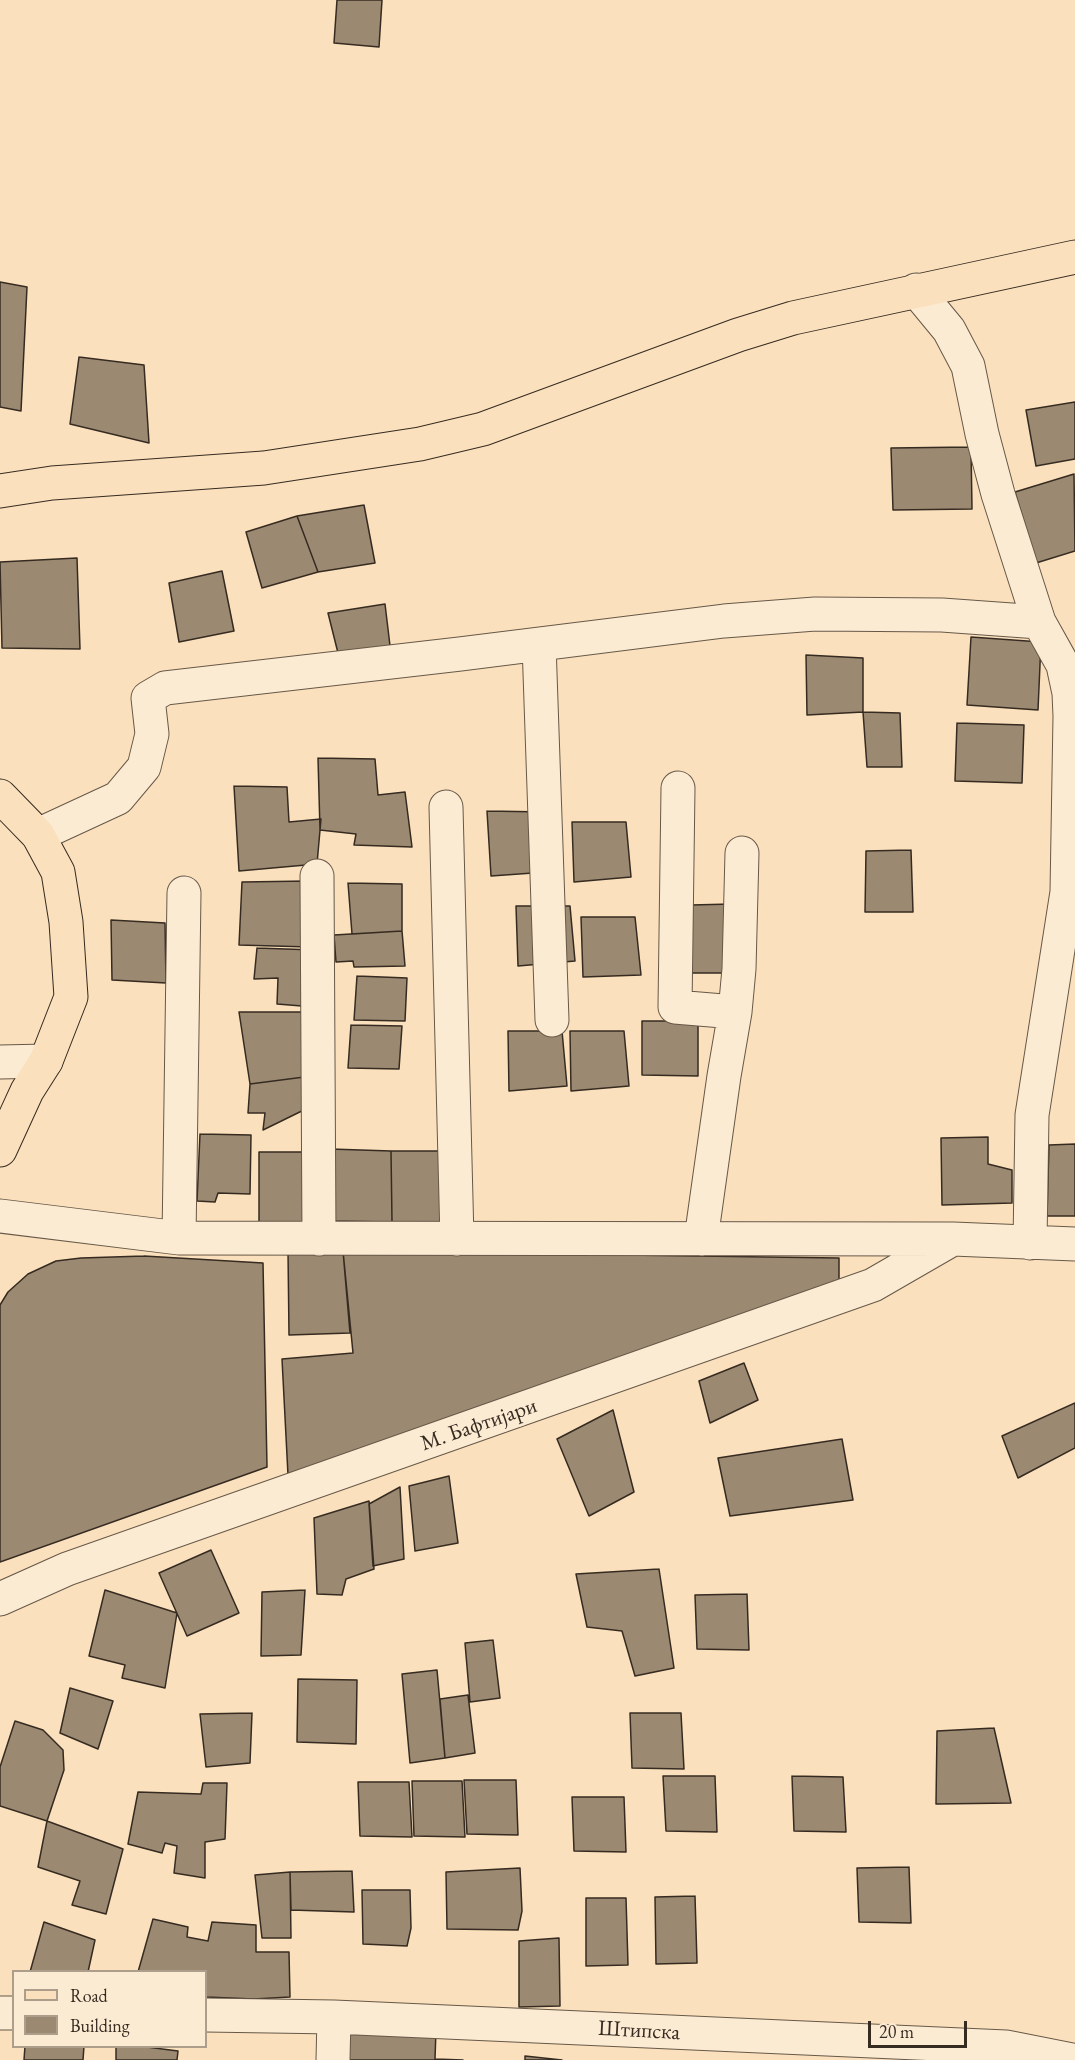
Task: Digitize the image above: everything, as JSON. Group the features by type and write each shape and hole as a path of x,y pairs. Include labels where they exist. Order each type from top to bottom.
{"main road":[{"path":"0,491 52,483 264,468 420,444 483,429 738,335 792,318 1075,257"},
{"path":"0,796 38,835 58,872 66,922 71,997 46,1061 27,1091 0,1150"}],"street":[{"path":"916,290 949,330 968,366 998,495 1039,622 1069,663 1071,892 1032,1114 1030,1244"},
{"path":"38,835 118,798 144,767 152,734 148,698 165,688 724,621 815,614 942,615 1039,622"},
{"path":"539,644 552,1020"},
{"path":"678,788 675,1007 735,1012"},
{"path":"446,807 457,1239"},
{"path":"701,1239 735,1012 739,969 742,853"},
{"path":"317,876 319,1239"},
{"path":"179,1238 184,893"},
{"path":"0,1062 46,1061"},
{"path":"0,1216 179,1238 953,1239 1030,1244 1075,1244"},
{"name":"М. Бафтијари","path":"0,1599 67,1569 873,1285 953,1239"},
{"name":"Штипска","path":"207,2015 334,2017 1005,2053 1072,2060"},
{"path":"333,2060 334,2017"}],"building":[{"path":"337,0 382,0 379,47 334,43"},
{"path":"0,282 27,287 21,411 0,407"},
{"path":"79,357 144,365 149,443 70,424"},
{"path":"1075,402 1075,459 1036,466 1026,410"},
{"path":"971,447 972,509 893,510 891,448"},
{"path":"1074,474 1075,551 1036,563 1015,492"},
{"path":"364,505 375,563 318,572 297,516"},
{"path":"297,516 318,572 262,588 246,532"},
{"path":"77,558 80,649 2,648 0,562"},
{"path":"222,571 234,631 179,642 169,583"},
{"path":"385,604 391,654 339,657 328,613"},
{"path":"971,637 1041,642 1038,710 967,705"},
{"path":"806,655 863,658 863,712 807,715"},
{"path":"863,712 900,713 902,767 867,767"},
{"path":"957,723 1024,725 1022,783 955,781"},
{"path":"318,758 375,759 378,795 405,792 412,847 354,845 356,834 320,830"},
{"path":"234,786 287,787 289,822 321,819 317,864 239,871"},
{"path":"487,811 545,812 547,872 491,876"},
{"path":"572,822 626,822 631,877 574,882"},
{"path":"911,850 913,912 865,912 866,851"},
{"path":"308,881 309,947 239,945 242,882"},
{"path":"348,883 402,884 402,931 352,934"},
{"path":"732,904 733,973 692,973 691,905"},
{"path":"516,906 570,906 575,961 518,966"},
{"path":"581,917 635,917 641,975 583,977"},
{"path":"111,920 165,923 166,983 112,980"},
{"path":"402,931 405,966 354,967 353,961 336,962 334,935"},
{"path":"257,948 315,950 314,1007 277,1004 278,978 254,979"},
{"path":"357,976 407,978 405,1021 354,1020"},
{"path":"239,1012 311,1012 312,1076 250,1084"},
{"path":"642,1021 698,1021 698,1076 642,1075"},
{"path":"351,1025 402,1026 399,1069 348,1068"},
{"path":"508,1031 562,1031 567,1086 509,1091"},
{"path":"570,1031 624,1031 629,1086 571,1091"},
{"path":"312,1076 312,1106 263,1130 265,1113 248,1113 250,1084"},
{"path":"200,1134 251,1135 250,1194 218,1193 215,1202 197,1201"},
{"path":"988,1137 988,1164 1012,1170 1012,1203 942,1205 941,1138"},
{"path":"1075,1144 1075,1216 1047,1216 1049,1145"},
{"path":"330,1149 391,1151 392,1222 330,1221"},
{"path":"391,1151 451,1151 454,1223 392,1222"},
{"path":"259,1152 316,1152 316,1225 259,1223"},
{"path":"288,1251 343,1251 350,1333 289,1335"},
{"path":"343,1251 839,1258 839,1288 288,1475 282,1359 353,1353"},
{"path":"144,1256 263,1263 267,1467 0,1562 0,1305 8,1292 28,1274 56,1261"},
{"path":"744,1363 758,1400 710,1423 699,1381"},
{"path":"1075,1403 1075,1448 1018,1478 1002,1436"},
{"path":"613,1410 634,1492 589,1516 557,1439"},
{"path":"842,1439 853,1500 730,1516 718,1458"},
{"path":"449,1476 458,1543 415,1551 409,1486"},
{"path":"400,1487 404,1559 373,1566 369,1504"},
{"path":"369,1501 374,1569 346,1579 342,1595 317,1594 314,1518"},
{"path":"211,1550 239,1613 187,1636 159,1573"},
{"path":"659,1569 674,1668 635,1676 622,1631 587,1627 576,1574"},
{"path":"105,1590 177,1613 165,1688 122,1678 125,1665 89,1656"},
{"path":"305,1590 301,1655 261,1656 262,1592"},
{"path":"747,1594 749,1650 697,1649 695,1595"},
{"path":"493,1640 500,1698 470,1702 465,1643"},
{"path":"437,1670 445,1758 410,1763 402,1674"},
{"path":"298,1679 357,1680 356,1744 297,1742"},
{"path":"70,1688 113,1701 98,1749 60,1733"},
{"path":"468,1695 475,1753 445,1758 440,1699"},
{"path":"252,1713 250,1763 206,1767 200,1714"},
{"path":"630,1713 681,1713 684,1769 632,1768"},
{"path":"15,1721 43,1730 63,1750 64,1770 47,1821 0,1806 0,1767"},
{"path":"994,1728 1011,1803 936,1804 937,1731"},
{"path":"663,1776 715,1776 717,1832 666,1831"},
{"path":"792,1776 843,1777 846,1832 794,1831"},
{"path":"464,1780 516,1780 518,1835 467,1834"},
{"path":"412,1781 462,1781 465,1837 414,1836"},
{"path":"358,1782 409,1782 412,1837 360,1836"},
{"path":"203,1783 227,1783 225,1839 205,1842 205,1878 174,1873 177,1846 165,1843 162,1853 128,1844 138,1792 201,1794"},
{"path":"572,1797 624,1797 626,1852 574,1851"},
{"path":"47,1821 123,1849 106,1914 72,1905 80,1881 38,1867"},
{"path":"909,1867 911,1923 859,1922 857,1868"},
{"path":"520,1868 522,1911 518,1930 447,1929 446,1872"},
{"path":"352,1871 354,1912 291,1910 290,1872"},
{"path":"290,1872 291,1938 262,1938 255,1875"},
{"path":"362,1890 410,1890 411,1928 407,1946 363,1944"},
{"path":"695,1896 697,1963 656,1964 655,1897"},
{"path":"586,1898 626,1898 628,1965 586,1966"},
{"path":"153,1919 188,1927 187,1937 208,1941 212,1922 256,1925 256,1952 289,1952 290,1997 254,1999 207,1997 207,1970 139,1970"},
{"path":"44,1922 95,1940 88,1970 31,1970"},
{"path":"559,1938 560,2006 519,2007 519,1941"},
{"path":"343,2026 436,2030 435,2059 463,2060 341,2060"},
{"path":"25,2048 84,2048 83,2060 24,2060"},
{"path":"116,2048 155,2048 178,2051 177,2060 116,2060"},
{"path":"525,2056 562,2060 525,2060"}]}
